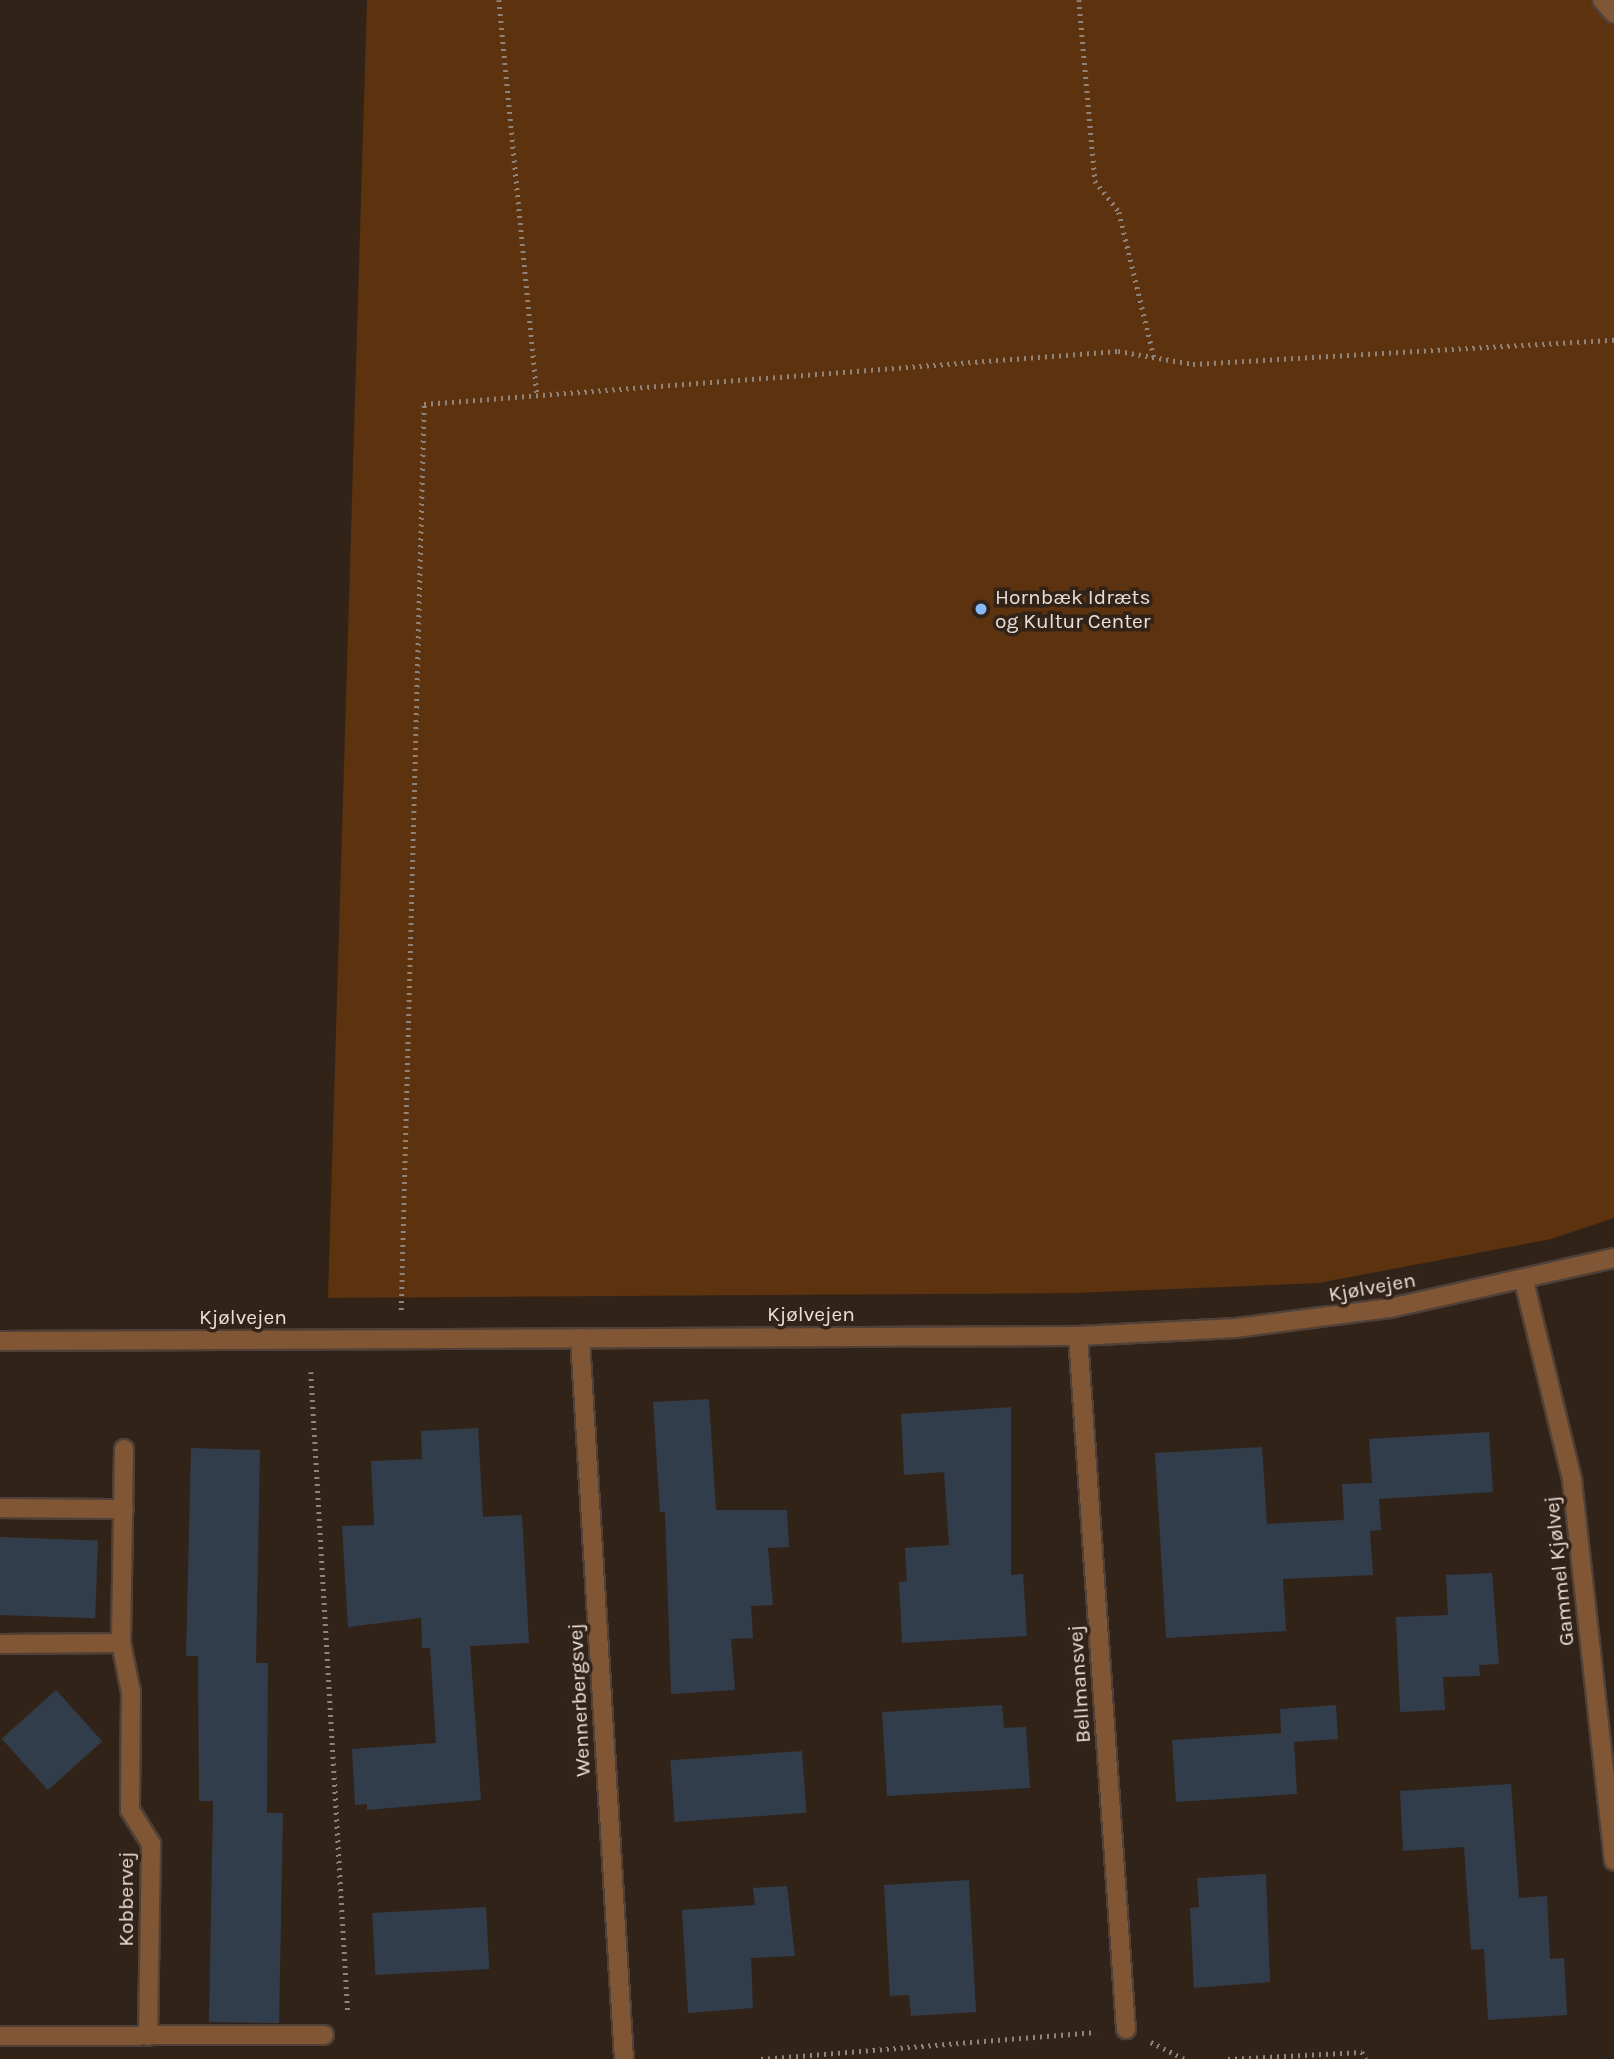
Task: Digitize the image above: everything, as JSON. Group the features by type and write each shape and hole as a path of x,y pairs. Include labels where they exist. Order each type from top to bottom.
{"street":[{"path":"1602,0 1614,14"},
{"name":"Kjølvejen","path":"0,1341 1078,1336 1317,1320 1524,1281 1614,1258"},
{"name":"Gammel Kjølvej","path":"1524,1281 1572,1480 1608,1765 1614,1861"},
{"name":"Bellmansvej","path":"1078,1336 1126,2029"},
{"name":"Wennerbergsvej","path":"580,1338 624,2059"},
{"name":"Kobbervej","path":"124,1449 121,1643 131,1692 130,1810 150,1844 148,2036"},
{"path":"0,1508 124,1509"},
{"path":"0,1644 121,1643"},
{"path":"0,2036 324,2035"}],"path":[{"path":"499,0 537,395"},
{"path":"1079,0 1095,181 1119,212 1154,357"},
{"path":"400,1339 424,404 1118,351 1193,364 1614,340"},
{"path":"309,1339 348,2022"},
{"path":"761,2059 1126,2029 1184,2059"},
{"path":"1228,2059 1362,2052 1366,2059"}],"shaded area":[{"name":"Hornbæk Idræts og Kultur Center","path":"367,0 1614,0 1614,1218 1551,1239 1319,1283 1075,1293 328,1298"}],"building":[{"path":"709,1399 716,1510 787,1510 789,1547 768,1548 773,1605 751,1606 753,1638 731,1639 735,1690 671,1694 665,1512 660,1512 653,1402"},
{"path":"1011,1407 1011,1575 1023,1574 1027,1636 902,1643 899,1582 907,1581 905,1548 949,1545 944,1472 904,1475 901,1414"},
{"path":"478,1428 483,1517 522,1515 529,1643 470,1646 481,1800 367,1810 367,1804 355,1805 352,1749 436,1743 430,1648 422,1648 421,1618 348,1627 342,1526 374,1525 371,1461 422,1459 421,1431"},
{"path":"1489,1432 1493,1492 1379,1499 1381,1530 1370,1531 1373,1575 1283,1579 1286,1631 1166,1638 1155,1453 1262,1447 1267,1524 1344,1520 1342,1484 1372,1483 1369,1439"},
{"path":"191,1448 260,1450 256,1663 268,1663 267,1813 283,1813 279,2023 209,2022 213,1801 199,1801 198,1656 186,1656"},
{"path":"0,1537 98,1540 95,1618 0,1615"},
{"path":"1492,1573 1499,1664 1479,1665 1480,1676 1443,1677 1445,1710 1400,1712 1396,1617 1448,1615 1446,1575"},
{"path":"56,1690 102,1741 48,1790 2,1739"},
{"path":"1002,1705 1004,1728 1026,1727 1030,1788 887,1796 882,1712"},
{"path":"1336,1705 1338,1739 1294,1742 1297,1794 1176,1802 1172,1740 1281,1733 1280,1709"},
{"path":"802,1751 806,1813 675,1822 670,1760"},
{"path":"1511,1784 1519,1898 1547,1896 1550,1959 1564,1958 1567,2015 1488,2020 1484,1949 1471,1950 1464,1847 1403,1851 1400,1791"},
{"path":"1266,1874 1270,1982 1194,1988 1190,1908 1199,1907 1197,1878"},
{"path":"969,1880 976,2012 911,2016 909,1995 890,1996 884,1885"},
{"path":"787,1886 795,1956 751,1958 753,2008 688,2013 682,1910 755,1905 753,1888"},
{"path":"486,1907 489,1969 375,1975 372,1913"}],"place":[{"name":"Hornbæk Idræts og Kultur Center","path":"981,609"}]}
